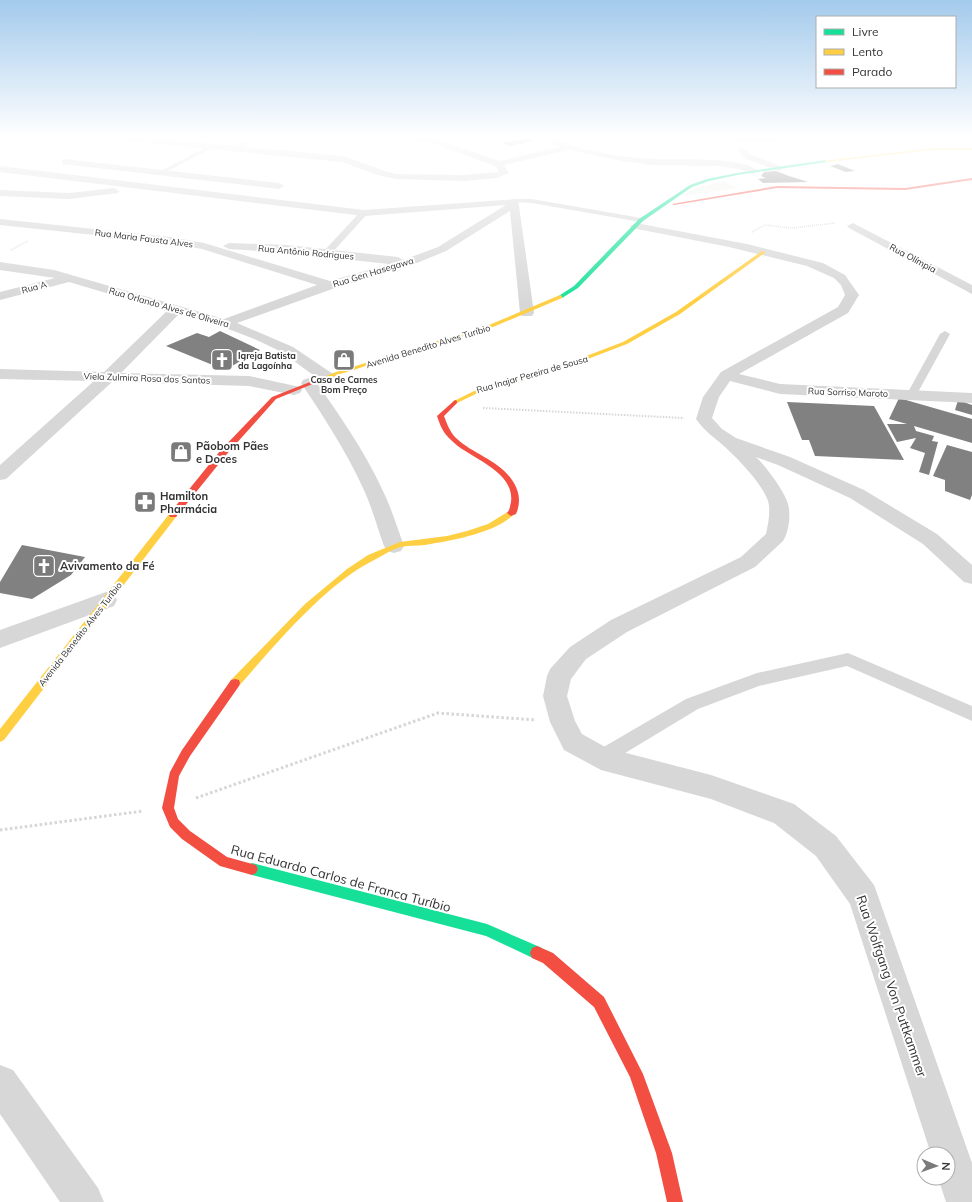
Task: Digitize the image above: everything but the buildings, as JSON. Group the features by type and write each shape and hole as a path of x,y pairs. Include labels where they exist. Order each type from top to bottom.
{"street":[{"path":"0,193 84,195 106,192"},
{"path":"192,192 364,213 514,203 527,313"},
{"name":"Avenida Benedito Alves Turíbio","path":"0,736 223,453 274,398 328,377 491,326 527,313 556,300 576,287 639,223 660,206 682,192"},
{"path":"660,206 745,192"},
{"name":"Rua Gen Hasegawa","path":"225,323 330,285 408,262 442,249 514,203"},
{"name":"Rua Maria Fausta Alves","path":"0,222 170,240 204,246 330,285"},
{"path":"639,223 764,252 828,269 839,276 848,285 852,295 843,310 721,379 712,392 706,406 704,419 716,433 730,442 784,461 857,494 930,539 972,577"},
{"name":"Rua Olímpia","path":"853,226 972,290"},
{"name":"Rua Antônio Rodrigues","path":"204,246 259,247 408,262"},
{"name":"Rua Inajar Pereira de Sousa","path":"447,406 472,392 587,359 626,343 667,320 764,252"},
{"name":"Rua Orlando Alves de Oliveira","path":"0,266 26,268 68,278 225,323 288,350 328,377"},
{"name":"Rua A","path":"0,296 68,278"},
{"path":"0,475 108,377 176,309"},
{"name":"Viela Zulmira Rosa dos Santos","path":"0,374 248,381 302,387"},
{"name":"Rua Sorriso Maroto","path":"726,375 780,389 972,398"},
{"path":"302,387 341,430 380,505 394,546"},
{"path":"168,808 174,775 186,753 230,689 278,636 317,598 361,563 394,546 462,537 498,523 513,512 516,494 506,475 488,460 456,442 444,430 440,416 447,406"},
{"name":"Rua Wolfgang Von Puttkammer","path":"730,442 753,464 767,482 779,504 779,520 776,536 748,562 619,626 578,653 559,676 555,696 563,722 573,742 601,758 711,787 784,813 826,846 863,896 966,1202"},
{"path":"0,639 106,600"},
{"name":"Rua Eduardo Carlos de Franca Turíbio","path":"168,808 174,823 186,836 224,862 487,930 548,958 599,1002 636,1074 664,1153 675,1202"},
{"path":"0,1083 84,1202"}],"lane":[{"path":"514,203 532,201 639,223"},
{"path":"327,253 364,213"},
{"path":"912,394 945,334"},
{"path":"601,758 692,704 757,680 848,659 972,714"}],"path":[{"path":"730,244 765,225 792,228 837,223 853,226"},
{"path":"447,406 704,419"},
{"path":"0,830 168,808 438,713 563,722"}],"shaded area":[{"path":"687,192 710,192 685,196 685,193"}],"traffic: fast":[{"path":"560,297 576,287 641,220 682,192"},
{"path":"252,869 487,930 537,953"}],"traffic: slow":[{"path":"455,402 482,389 583,359 625,343 678,313 764,252"},
{"path":"317,381 338,373 491,326 560,297"},
{"path":"235,683 269,645 308,606 350,571 371,557 393,547 408,543 447,539 469,534 491,525 511,513"},
{"path":"0,737 173,515"}],"traffic: jam":[{"path":"674,204 746,192"},
{"path":"173,515 223,453 274,398 317,381"},
{"path":"455,402 440,416 445,429 454,439 500,470 509,481 515,494 515,503 513,512 511,513"},
{"path":"235,683 186,753 174,775 168,808 174,823 186,835 224,862 252,869"},
{"path":"537,953 548,958 599,1002 636,1074 664,1153 675,1202"}],"place":[{"name":"Igreja Batista da Lagoínha","path":"222,360"},
{"name":"Casa de Carnes Bom Preço","path":"344,360"},
{"name":"Pãobom Pães e Doces","path":"181,452"},
{"name":"Hamilton Pharmácia","path":"145,502"},
{"name":"Avivamento da Fé","path":"44,566"}]}
